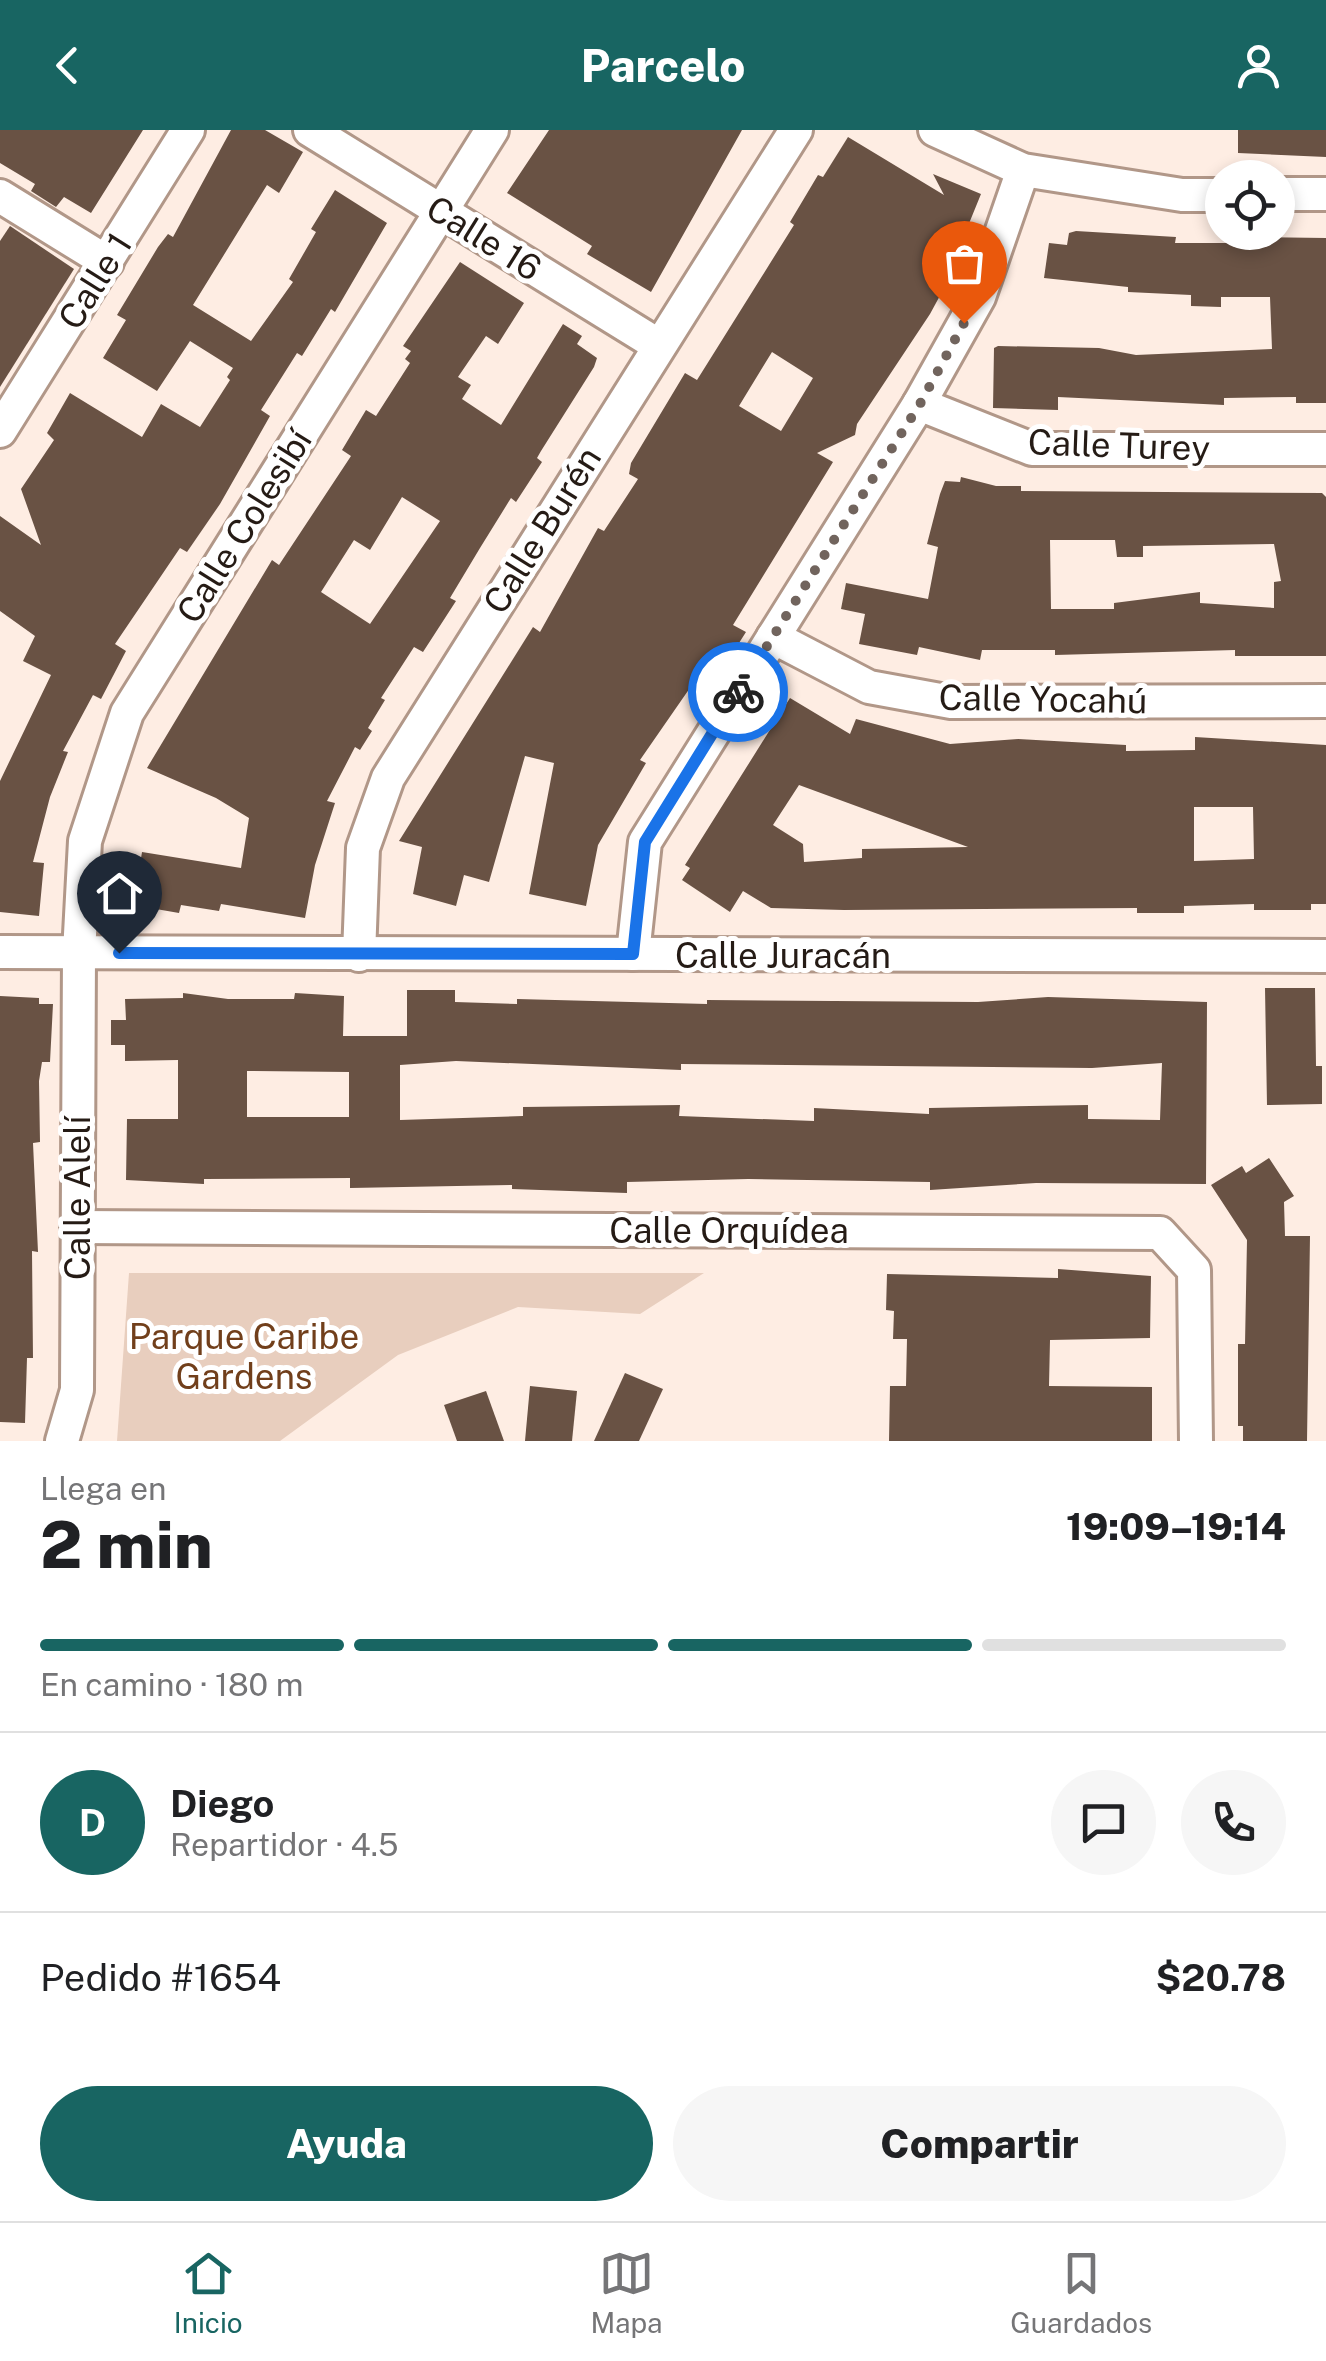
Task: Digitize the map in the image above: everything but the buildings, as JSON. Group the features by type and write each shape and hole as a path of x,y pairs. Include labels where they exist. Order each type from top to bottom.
{"street":[{"name":"Calle 1","path":"0,431 188,130"},
{"name":"Calle 16","path":"310,130 658,344"},
{"name":"Calle Colesibí","path":"79,952 86,841 128,713 492,130"},
{"name":"Calle Burén","path":"359,955 363,848 388,778 796,130"},
{"path":"935,130 1023,170 1182,195 1205,195"},
{"path":"633,954 645,842 920,404 979,296 1023,170"},
{"path":"1295,194 1326,194"},
{"path":"0,196 107,262"},
{"name":"Calle Turey","path":"920,404 1032,448 1326,449"},
{"name":"Calle Yocahú","path":"774,636 869,687 951,702 1326,702"},
{"name":"Calle Juracán","path":"0,952 1326,956"},
{"name":"Calle Alelí","path":"62,1441 77,1390 79,952"},
{"name":"Calle Orquídea","path":"77,1227 1160,1232 1194,1270 1196,1441"}],"green space":[{"name":"Parque Caribe Gardens","path":"129,1273 704,1273 640,1314 518,1307 398,1355 280,1441 117,1441"}],"way so far":[{"path":"738,692 920,404 964,323"}],"route":[{"path":"119,953 633,954 645,842 738,692"}]}
